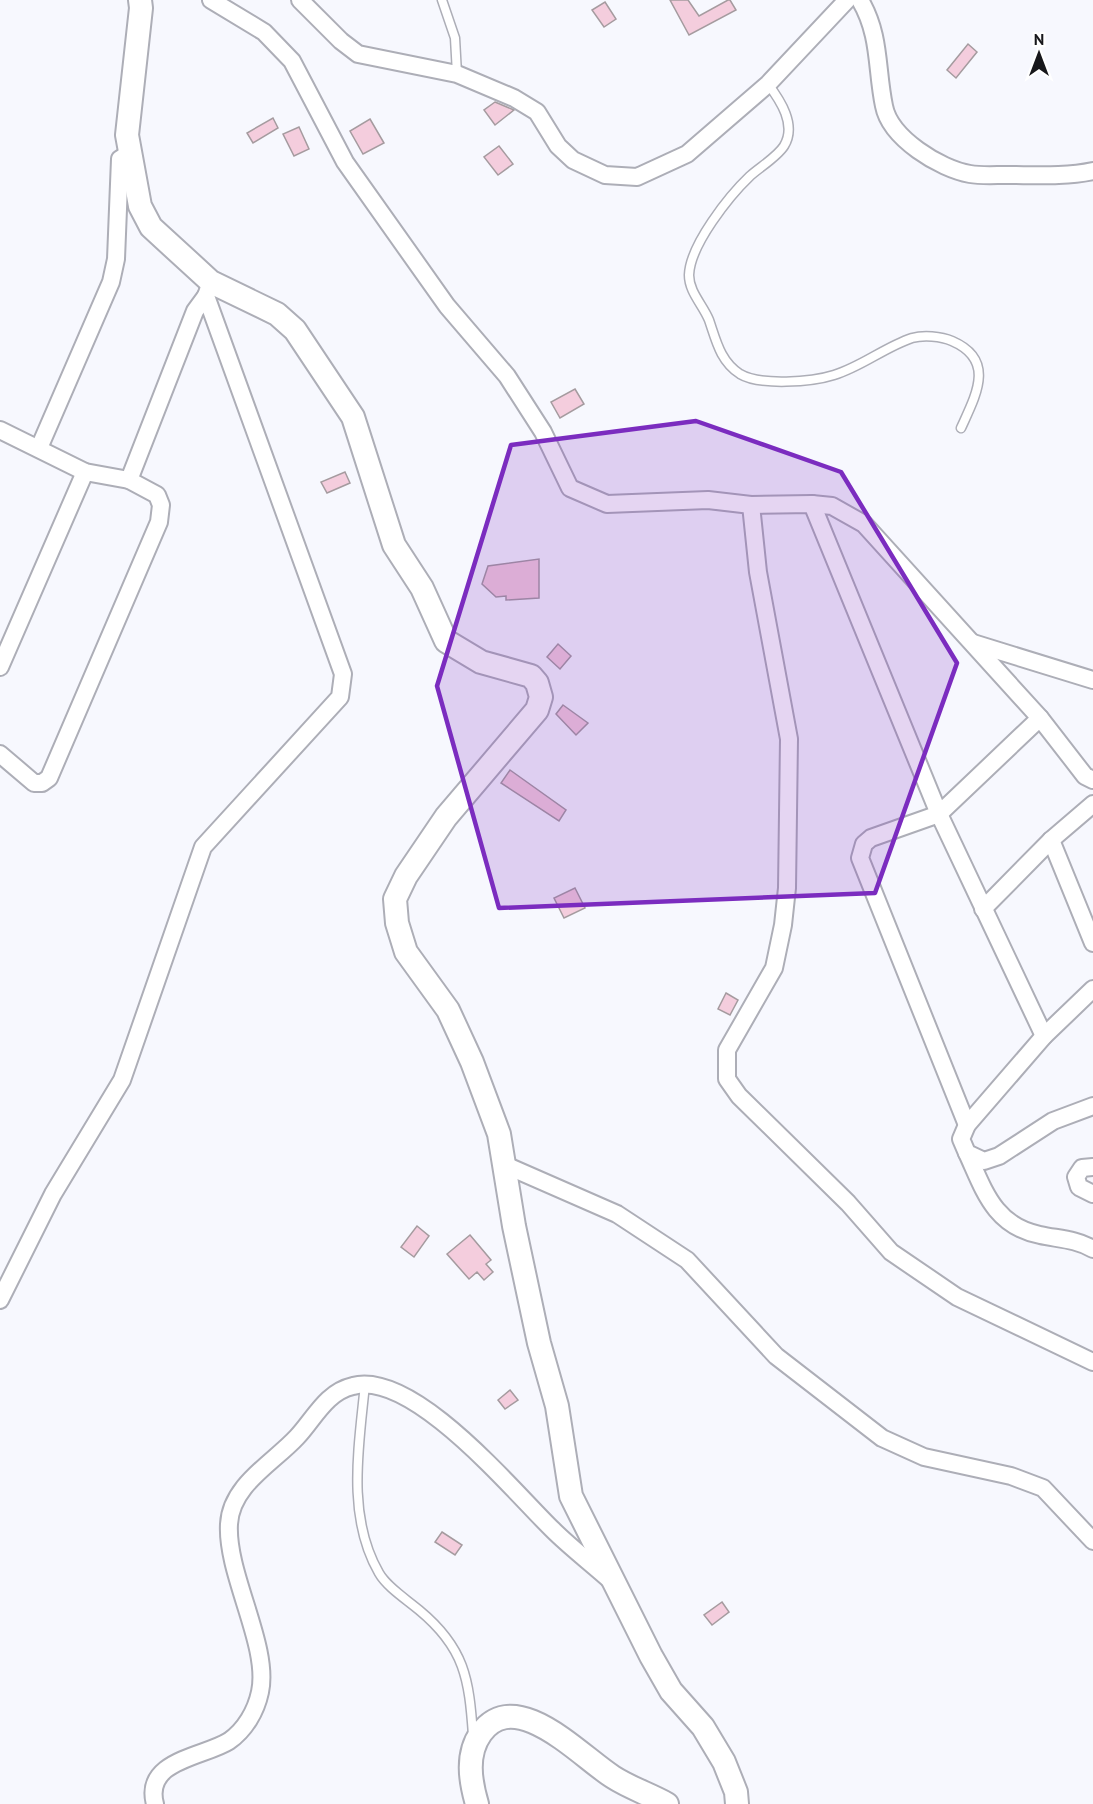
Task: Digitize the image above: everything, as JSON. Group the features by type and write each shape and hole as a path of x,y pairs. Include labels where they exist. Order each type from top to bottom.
{"main road":[{"path":"140,0 127,135 140,206 151,227 209,289 277,314 295,330 353,417 394,545 422,588 447,641 481,662 524,672 537,683 541,697 537,710 446,817 406,876 395,900 397,923 406,952 448,1010 492,1112 505,1165 539,1343 557,1406 571,1496 671,1691 704,1726 736,1792 737,1804"},
{"path":"477,1804 472,1786 471,1761 474,1743 484,1728 499,1718 520,1717 542,1725 613,1777 667,1804"}],"street":[{"path":"211,0 264,32 292,61 345,162 447,306 507,376 543,432 570,488 607,504 708,500 752,506 812,504 832,507 864,524 1040,718 1086,776 1093,780"},
{"path":"300,0 341,41 358,54 457,74 514,98 537,112 558,146 573,160 605,175 637,177 687,154 768,84 847,0"},
{"path":"860,0 870,16 879,55 884,108 895,130 923,155 969,174 1057,175 1093,171"},
{"path":"39,448 111,282 116,259 120,159 129,154"},
{"path":"129,480 195,311 209,289"},
{"path":"0,1300 53,1194 122,1080 203,847 340,697 343,685 343,674 209,289"},
{"path":"0,430 85,472 129,480 157,495 161,505 159,522 49,778 42,783 34,783 0,754"},
{"path":"0,667 85,472"},
{"path":"812,504 939,814 1044,1036"},
{"path":"752,506 758,572 789,739 787,888 783,925 774,968 727,1050 727,1079 739,1096 848,1203 891,1252 957,1297 1093,1362"},
{"path":"972,643 1093,680"},
{"path":"967,1125 860,858 864,844 871,838 939,814 1040,718"},
{"path":"983,909 1051,840 1093,804"},
{"path":"1051,840 1093,943"},
{"path":"1093,989 1044,1036 967,1125 962,1139 989,1203 1005,1220 1023,1232 1063,1238 1093,1249"},
{"path":"967,1153 984,1161 999,1156 1053,1121 1093,1106"},
{"path":"505,1165 617,1215 687,1260 776,1356 882,1438 924,1457 1011,1476 1043,1488 1093,1541"},
{"path":"1093,1167 1082,1168 1076,1177 1079,1186 1093,1194"},
{"path":"155,1804 155,1783 165,1768 210,1751 231,1740 254,1711 260,1693 263,1673 230,1542 232,1507 245,1485 297,1437 327,1400 351,1386 365,1384 387,1387 404,1396 482,1455 553,1530 615,1585"}],"lane":[{"path":"442,0 455,38 457,74"},
{"path":"768,84 785,110 788,127 784,145 735,191 716,214 698,247 689,273 691,290 702,306 718,350 739,373 751,378 806,380 835,375 914,337 943,337 966,347 977,360 979,376 977,394 961,428"},
{"path":"365,1384 356,1474 359,1508 372,1556 380,1574 442,1632 464,1665 469,1688 474,1743"}],"highlighted area":[{"path":"696,421 841,472 957,663 875,893 499,908 437,686 511,445"}],"building":[{"path":"670,0 688,0 699,16 728,0 736,10 689,35"},
{"path":"605,2 616,19 604,27 592,10"},
{"path":"968,44 977,52 956,78 947,70"},
{"path":"495,102 514,110 495,125 484,110"},
{"path":"273,118 278,128 253,143 247,133"},
{"path":"370,119 384,143 363,154 350,131"},
{"path":"299,127 309,149 294,156 283,134"},
{"path":"499,146 513,164 498,175 484,157"},
{"path":"575,389 584,404 560,418 551,402"},
{"path":"345,472 350,483 327,493 321,482"},
{"path":"539,559 539,598 506,600 506,596 496,597 482,584 488,566"},
{"path":"558,644 571,656 560,669 547,657"},
{"path":"563,705 588,723 576,735 556,714"},
{"path":"510,770 566,810 559,821 501,783"},
{"path":"575,888 585,908 564,918 554,898"},
{"path":"726,993 738,1000 730,1015 718,1009"},
{"path":"417,1226 429,1236 414,1257 401,1247"},
{"path":"470,1235 491,1260 486,1264 493,1272 484,1280 477,1272 469,1279 447,1254"},
{"path":"510,1390 518,1400 505,1409 498,1400"},
{"path":"442,1532 462,1545 455,1555 435,1542"},
{"path":"722,1602 729,1612 712,1625 704,1615"}]}
